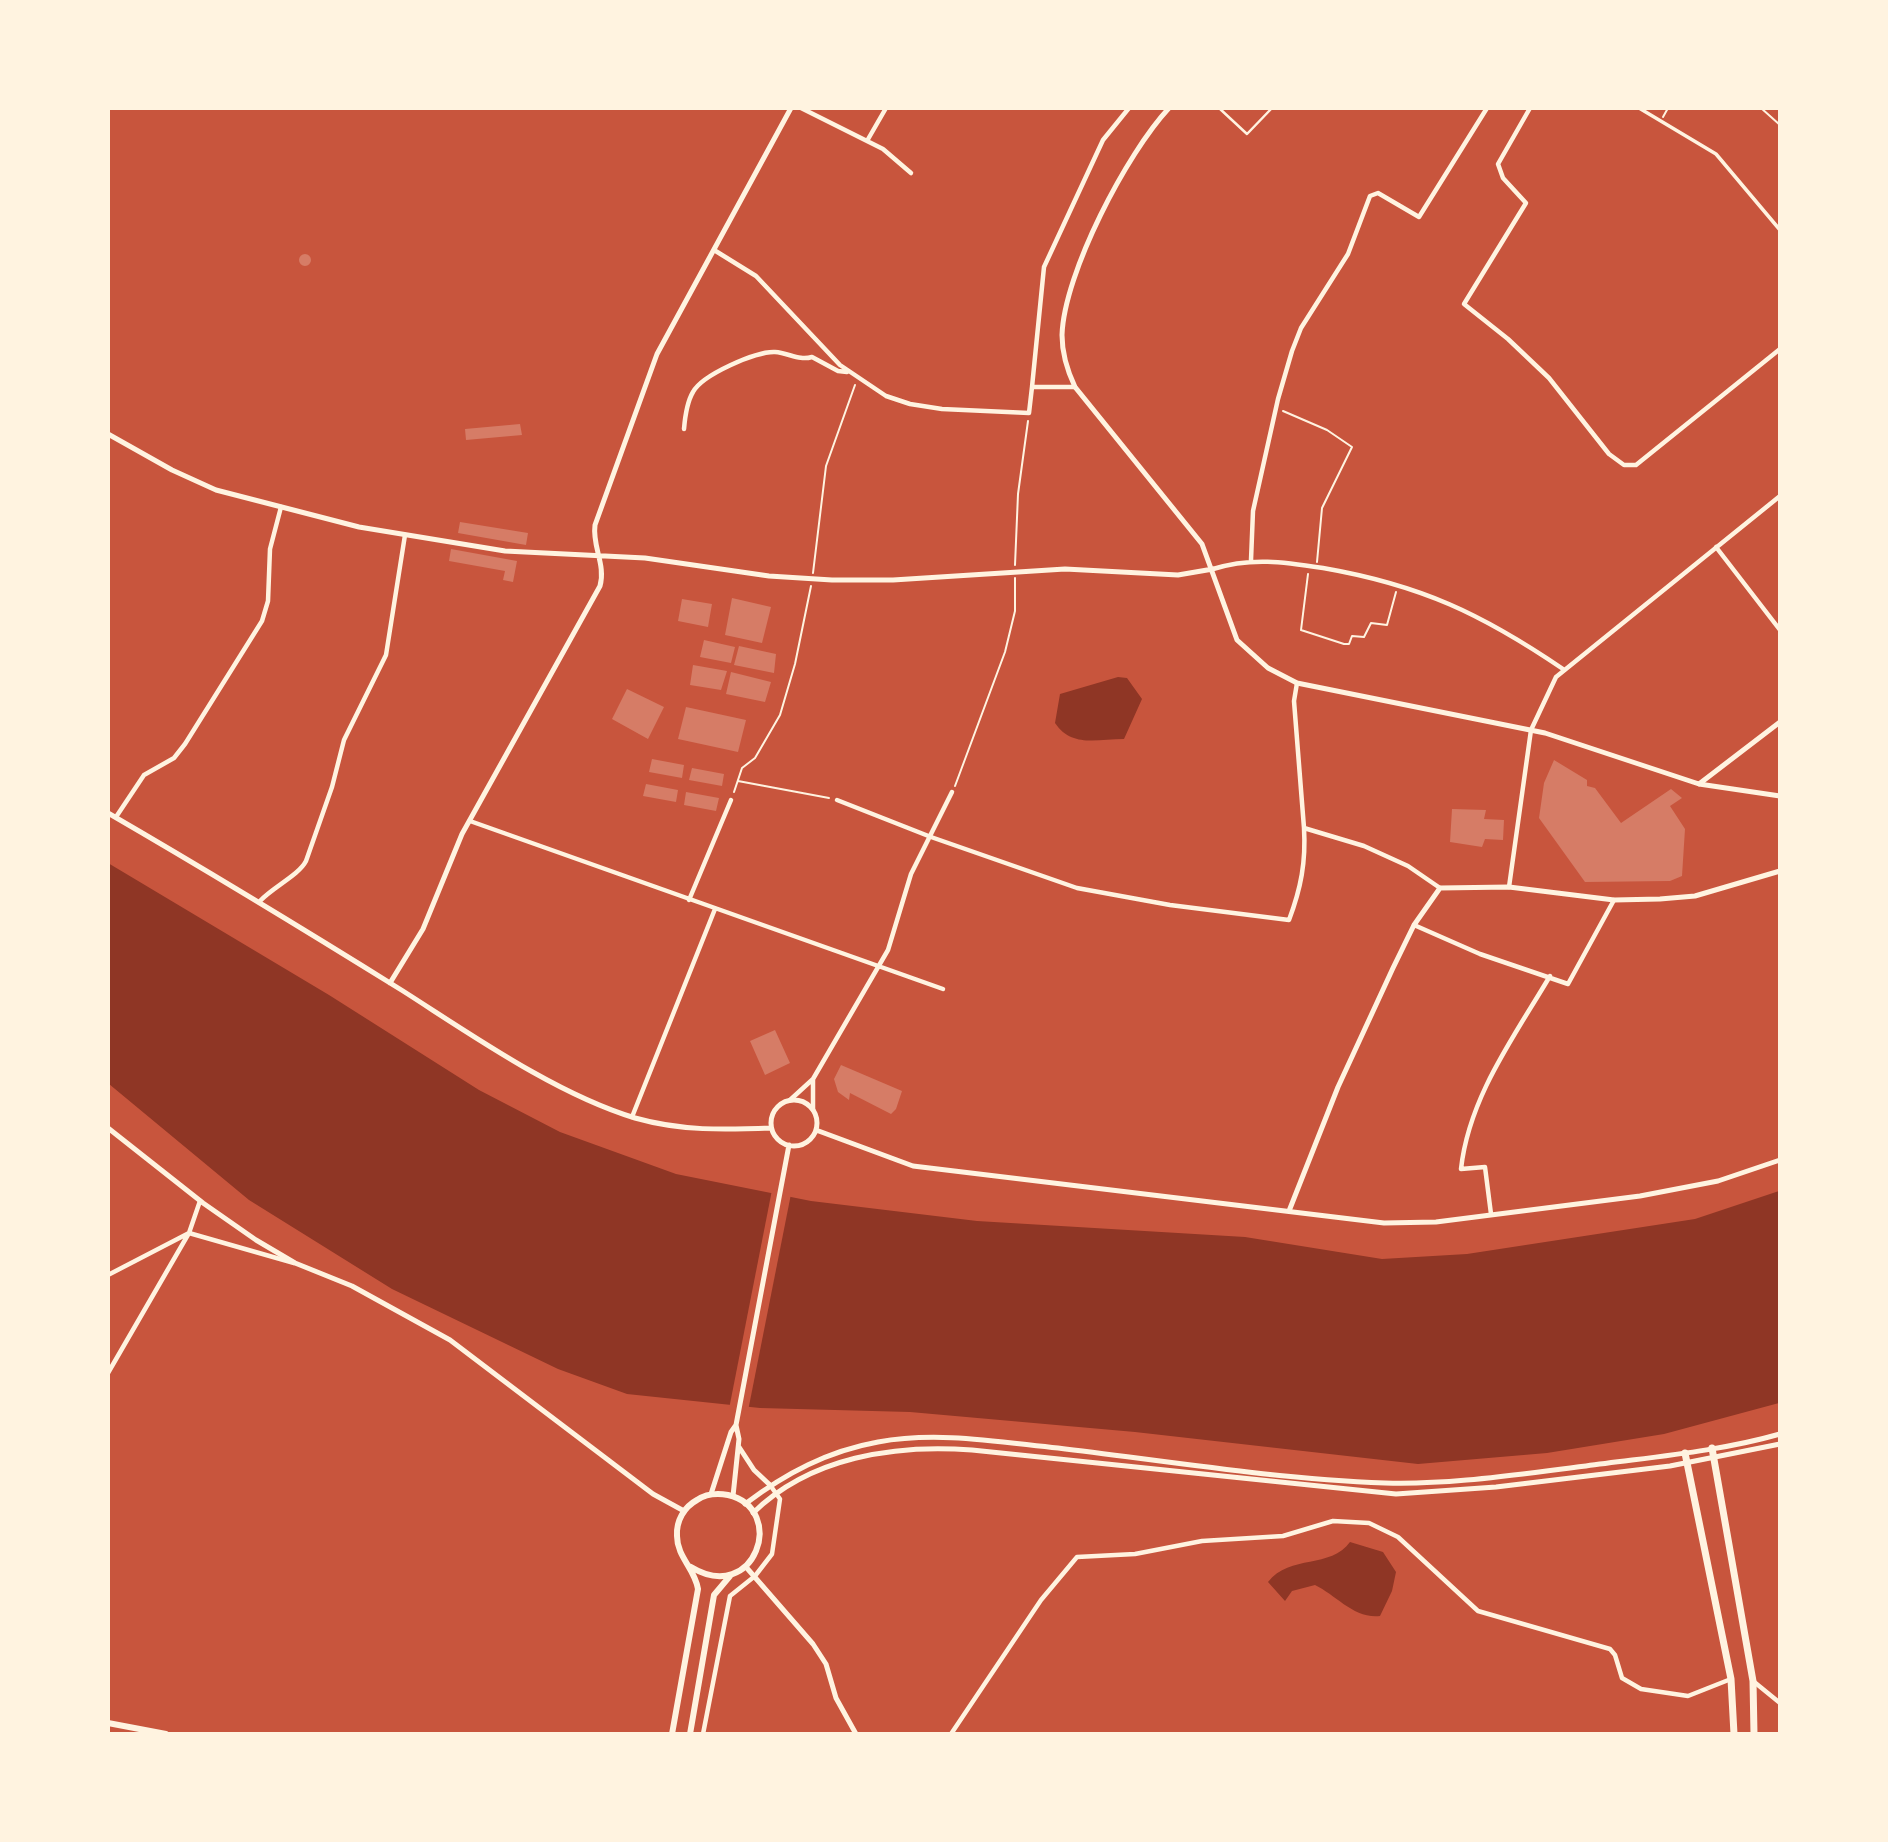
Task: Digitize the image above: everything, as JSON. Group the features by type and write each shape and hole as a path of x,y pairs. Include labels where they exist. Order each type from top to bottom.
{"main road":[{"path":"1712,1448 1753,1681 1754,1734"},
{"path":"1685,1453 1731,1679 1734,1734"},
{"path":"672,1734 698,1589 677,1539 684,1511 692,1503 711,1494 733,1496 753,1513 758,1524 758,1547 746,1567 730,1576 714,1595 690,1734"},
{"path":"691,1567 716,1577 730,1576"},
{"path":"108,1723 166,1734"}],"street":[{"path":"390,983 420,935 470,821 597,592 602,579 601,557 594,542 596,518 647,378 671,326 791,108"},
{"path":"801,108 883,149 911,173"},
{"path":"867,141 886,108"},
{"path":"714,250 756,276 848,372 886,396 909,404 942,409 1029,413 1044,267 1103,140 1129,108"},
{"path":"1169,108 1135,150 1118,180 1068,302 1064,358 1075,387 1195,534 1213,569 1232,630 1241,647 1268,668 1297,684 1531,730 1699,784 1780,796"},
{"path":"1251,560 1253,511 1276,408 1301,328 1348,254 1370,195 1378,192 1419,217 1487,108"},
{"path":"1531,108 1498,164 1503,178 1526,203 1464,304 1508,339 1549,379 1609,454 1624,465 1636,466 1780,349"},
{"path":"1639,108 1716,154 1734,172 1780,230"},
{"path":"684,429 695,388 717,373 754,355 778,352 803,360 812,358 838,371 848,372"},
{"path":"1032,387 1075,387"},
{"path":"108,435 204,486 405,536 524,554 645,558 812,579 893,580 1065,569 1178,575 1251,560 1317,567 1398,584 1468,611 1563,669"},
{"path":"1509,887 1531,730 1545,694 1563,669 1780,496"},
{"path":"117,817 144,775 174,758 185,744 262,621 268,601 270,549 281,507"},
{"path":"260,901 284,879 300,870 306,861 332,787 344,740 386,655 405,536"},
{"path":"1716,547 1780,630"},
{"path":"837,800 931,837 1077,888 1170,905 1289,920 1301,886 1306,861 1294,701 1297,684"},
{"path":"1699,784 1780,722"},
{"path":"816,1130 802,1145 789,1146 778,1139 771,1128 773,1113 813,1079 880,964 895,933 911,874 952,792"},
{"path":"689,900 731,800"},
{"path":"108,813 260,901 530,1069 632,1117 687,1129 771,1128"},
{"path":"470,821 689,900 880,964 943,989"},
{"path":"1304,828 1364,846 1408,866 1440,888 1509,887 1614,900 1695,896 1780,871"},
{"path":"1289,1211 1338,1087 1414,925 1440,888"},
{"path":"1414,925 1480,954 1567,984 1571,982 1614,900"},
{"path":"632,1117 715,909"},
{"path":"1491,1214 1485,1167 1461,1169 1468,1128 1496,1069 1550,976"},
{"path":"813,1079 816,1130"},
{"path":"790,1100 803,1102 813,1110"},
{"path":"108,1128 200,1201 295,1263 352,1286 450,1340 653,1494 684,1511"},
{"path":"816,1130 913,1166 1394,1224 1436,1222 1679,1189 1718,1181 1780,1160"},
{"path":"733,1496 738,1446 736,1425 789,1146"},
{"path":"108,1373 189,1233 200,1201"},
{"path":"108,1275 189,1233 280,1261 295,1263"},
{"path":"711,1494 731,1432 736,1425"},
{"path":"745,1504 799,1468 855,1447 905,1438 931,1437 1328,1478 1412,1484 1494,1477 1685,1453 1780,1434"},
{"path":"753,1513 776,1492 817,1471 850,1460 922,1448 972,1450 1396,1494 1496,1488 1687,1464 1780,1444"},
{"path":"703,1734 730,1596 766,1564 776,1542 781,1509 776,1492 754,1470 738,1446"},
{"path":"951,1734 1041,1600 1077,1557 1135,1554 1202,1541 1283,1535 1333,1521 1369,1523 1398,1537 1469,1605 1488,1616 1610,1649 1622,1678 1633,1686 1688,1696 1731,1679"},
{"path":"746,1567 813,1643 826,1664 836,1698 856,1734"},
{"path":"1753,1681 1780,1703"}],"lane":[{"path":"1219,108 1247,134 1272,108"}],"path":[{"path":"1660,121 1668,108"},
{"path":"1761,108 1780,125"},
{"path":"731,800 742,768 755,758 779,715 795,664 812,579 826,466 858,380"},
{"path":"1276,408 1351,444 1322,508 1317,567"},
{"path":"952,792 1005,652 1015,611 1017,494 1029,413"},
{"path":"1309,566 1301,630 1345,644 1349,644 1352,636 1364,637 1371,623 1387,625 1398,584"},
{"path":"737,781 837,800"}],"shaded area":[{"path":"1118,677 1127,678 1142,699 1124,739 1077,739 1062,731 1055,723 1060,694"},
{"path":"108,863 329,995 479,1090 560,1132 676,1174 811,1201 977,1221 1245,1237 1382,1259 1467,1254 1695,1219 1779,1191 1779,1403 1664,1434 1547,1453 1418,1464 1135,1432 910,1412 760,1408 627,1394 558,1369 392,1289 249,1200 109,1084"},
{"path":"1350,1542 1383,1552 1396,1572 1392,1591 1380,1616 1362,1614 1315,1585 1292,1591 1285,1601 1268,1582 1287,1568 1332,1556"}],"pier":[{"path":"772,1190 791,1194 748,1411 729,1409"}],"building":[{"path":"305,254 311,260 305,266 299,260"},
{"path":"520,424 522,435 466,440 465,429"},
{"path":"460,522 528,533 526,545 458,533"},
{"path":"451,549 517,561 513,582 503,580 505,571 449,561"},
{"path":"732,598 771,607 762,643 725,635"},
{"path":"682,599 712,604 708,627 678,621"},
{"path":"704,640 735,647 731,663 700,657"},
{"path":"739,646 776,654 774,673 734,665"},
{"path":"693,665 727,671 721,690 690,685"},
{"path":"731,672 771,682 765,702 726,694"},
{"path":"627,689 664,707 648,739 612,719"},
{"path":"686,707 746,720 738,752 678,739"},
{"path":"652,759 684,765 682,778 649,772"},
{"path":"1554,760 1587,780 1587,786 1595,788 1621,823 1671,789 1682,798 1670,806 1685,829 1682,876 1670,881 1585,882 1539,818 1544,783"},
{"path":"692,768 724,774 722,786 689,780"},
{"path":"646,784 678,790 676,802 643,796"},
{"path":"686,792 719,798 716,811 684,805"},
{"path":"1452,809 1486,810 1484,819 1504,820 1503,840 1485,839 1482,847 1450,842"},
{"path":"775,1030 790,1063 765,1075 750,1041"},
{"path":"841,1065 902,1091 896,1109 891,1114 850,1093 849,1100 838,1092 834,1079"}]}
